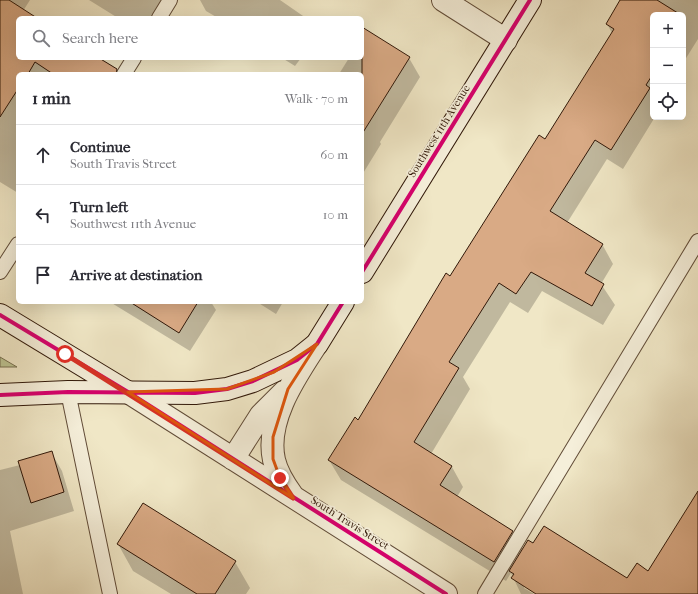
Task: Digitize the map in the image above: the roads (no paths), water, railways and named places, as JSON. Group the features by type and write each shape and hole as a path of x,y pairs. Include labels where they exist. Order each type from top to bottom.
{"street":[{"path":"443,0 506,40"},
{"name":"Southwest 11th Avenue","path":"364,269 530,0"},
{"path":"233,460 261,415 288,389 342,304"},
{"name":"South Travis Street","path":"0,315 128,392 446,594"},
{"path":"0,395 68,392 195,393 227,389 274,372 297,360 317,344"},
{"path":"288,389 273,437 274,459 280,478 293,498"}],"lane":[{"path":"160,16 170,0"},
{"path":"125,72 133,60"},
{"path":"485,594 698,241"},
{"path":"0,272 16,247"},
{"path":"68,392 110,594"}]}
